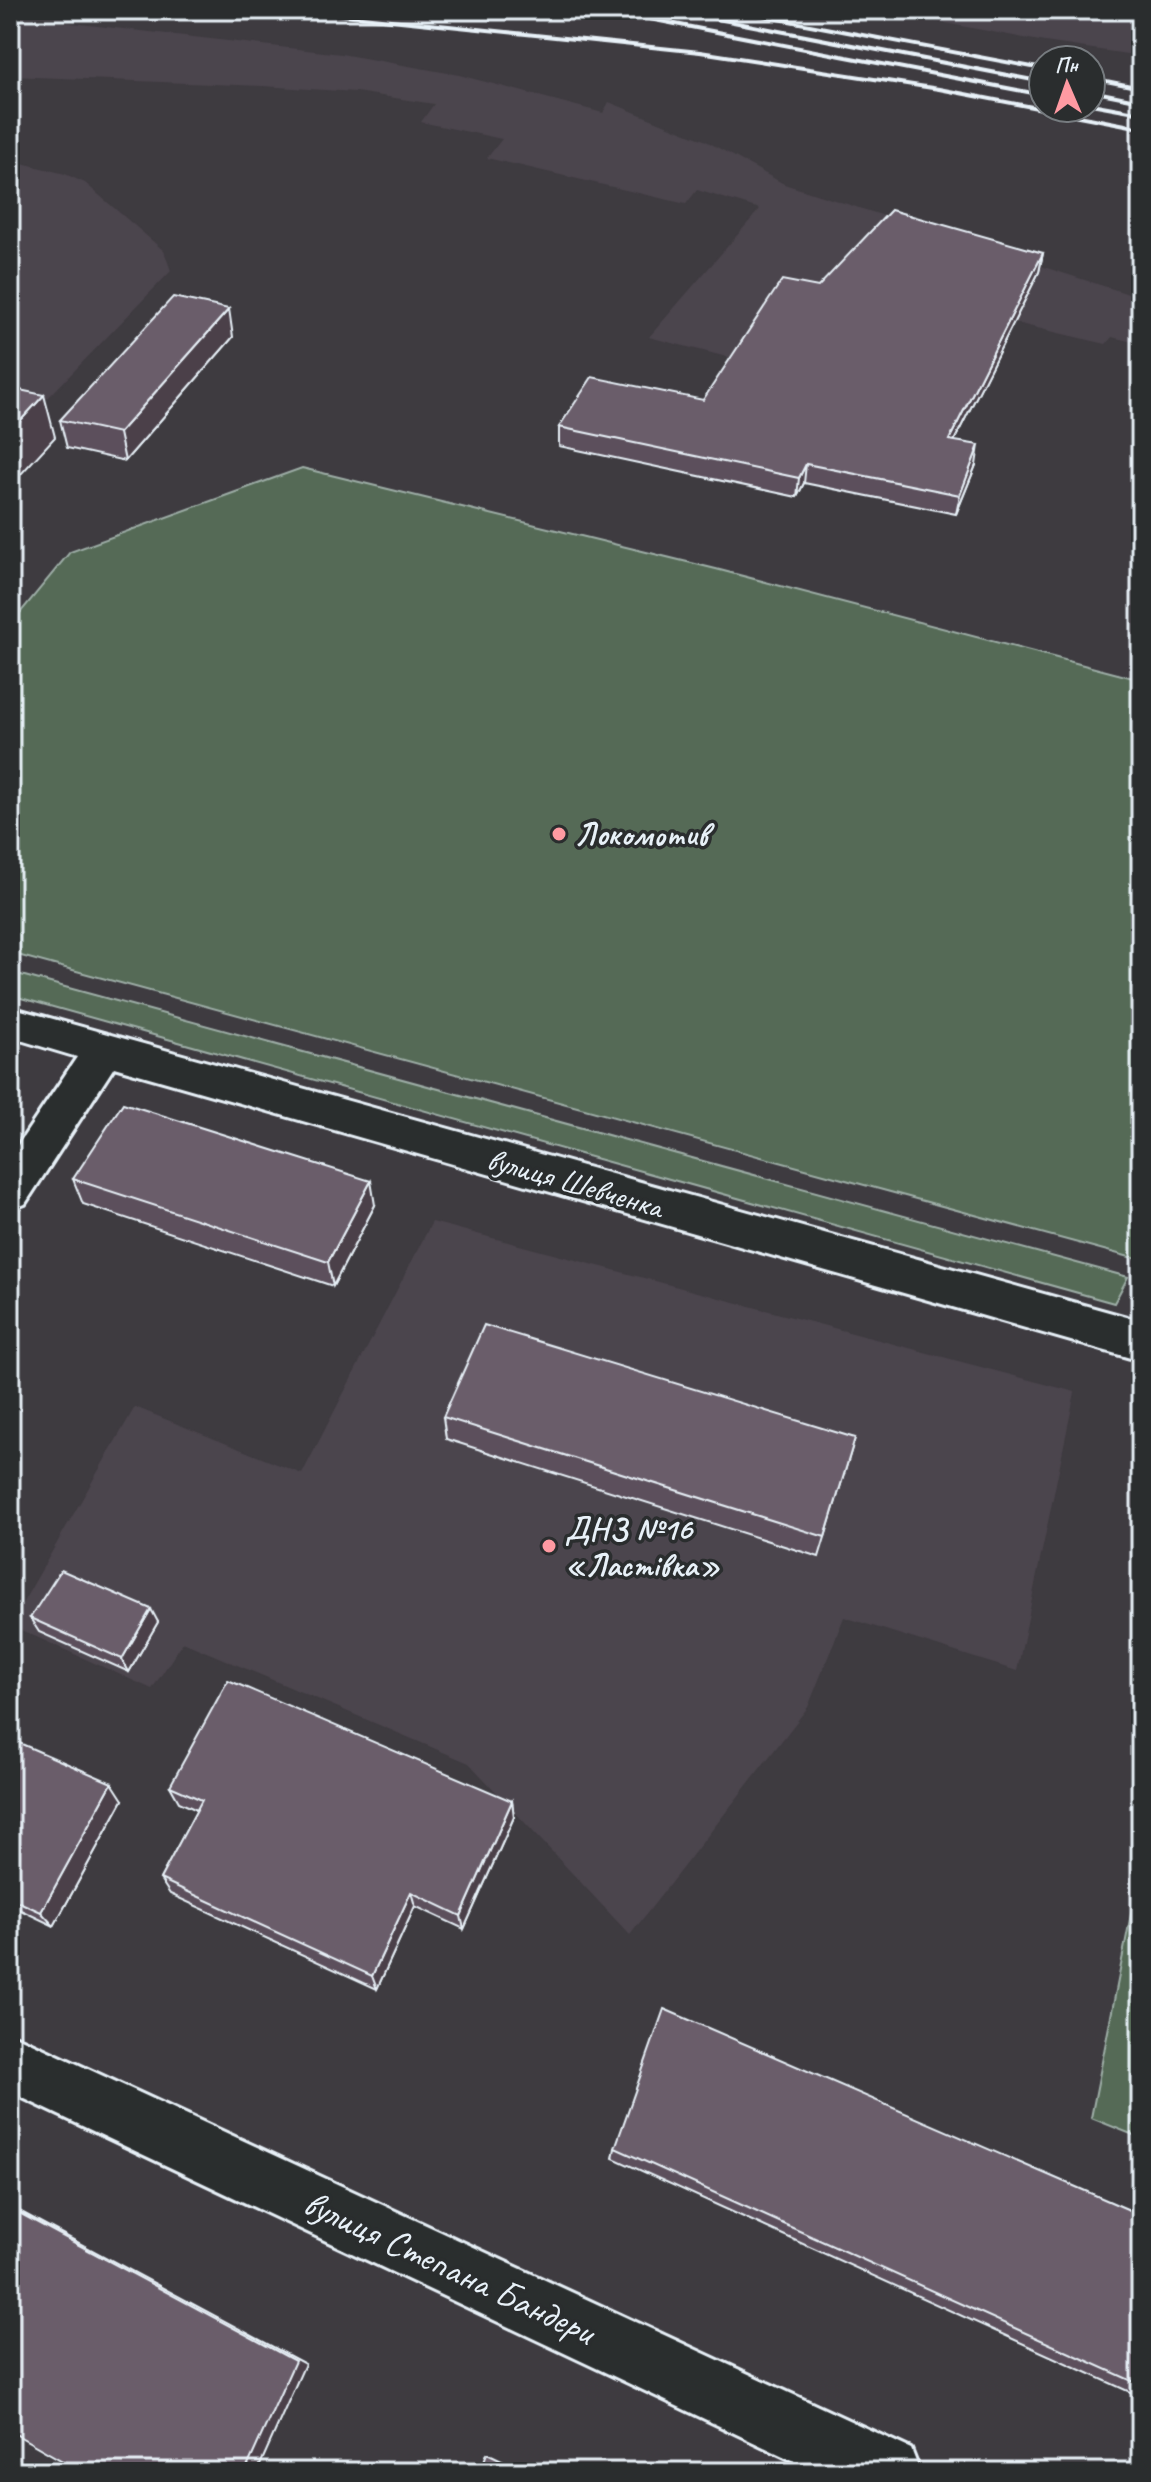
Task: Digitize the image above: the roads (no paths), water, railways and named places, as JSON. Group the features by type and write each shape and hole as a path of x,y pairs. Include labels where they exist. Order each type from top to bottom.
{"street":[{"name":"вулиця Шевченка","path":"10,1022 1141,1341"},
{"path":"10,1192 105,1048"},
{"name":"вулиця Степана Бандери","path":"10,2062 888,2472"}],"railway":[{"path":"294,10 700,52 939,89 1141,128"},
{"path":"603,10 1027,92"},
{"path":"671,10 1027,79"},
{"path":"752,14 1027,66"},
{"path":"1107,81 1141,88"},
{"path":"1107,94 1141,101"},
{"path":"1107,107 1141,113"}],"place":[{"name":"Локомотив","path":"559,834"},
{"name":"ДНЗ №16 «Ластівка»","path":"549,1546"}]}
